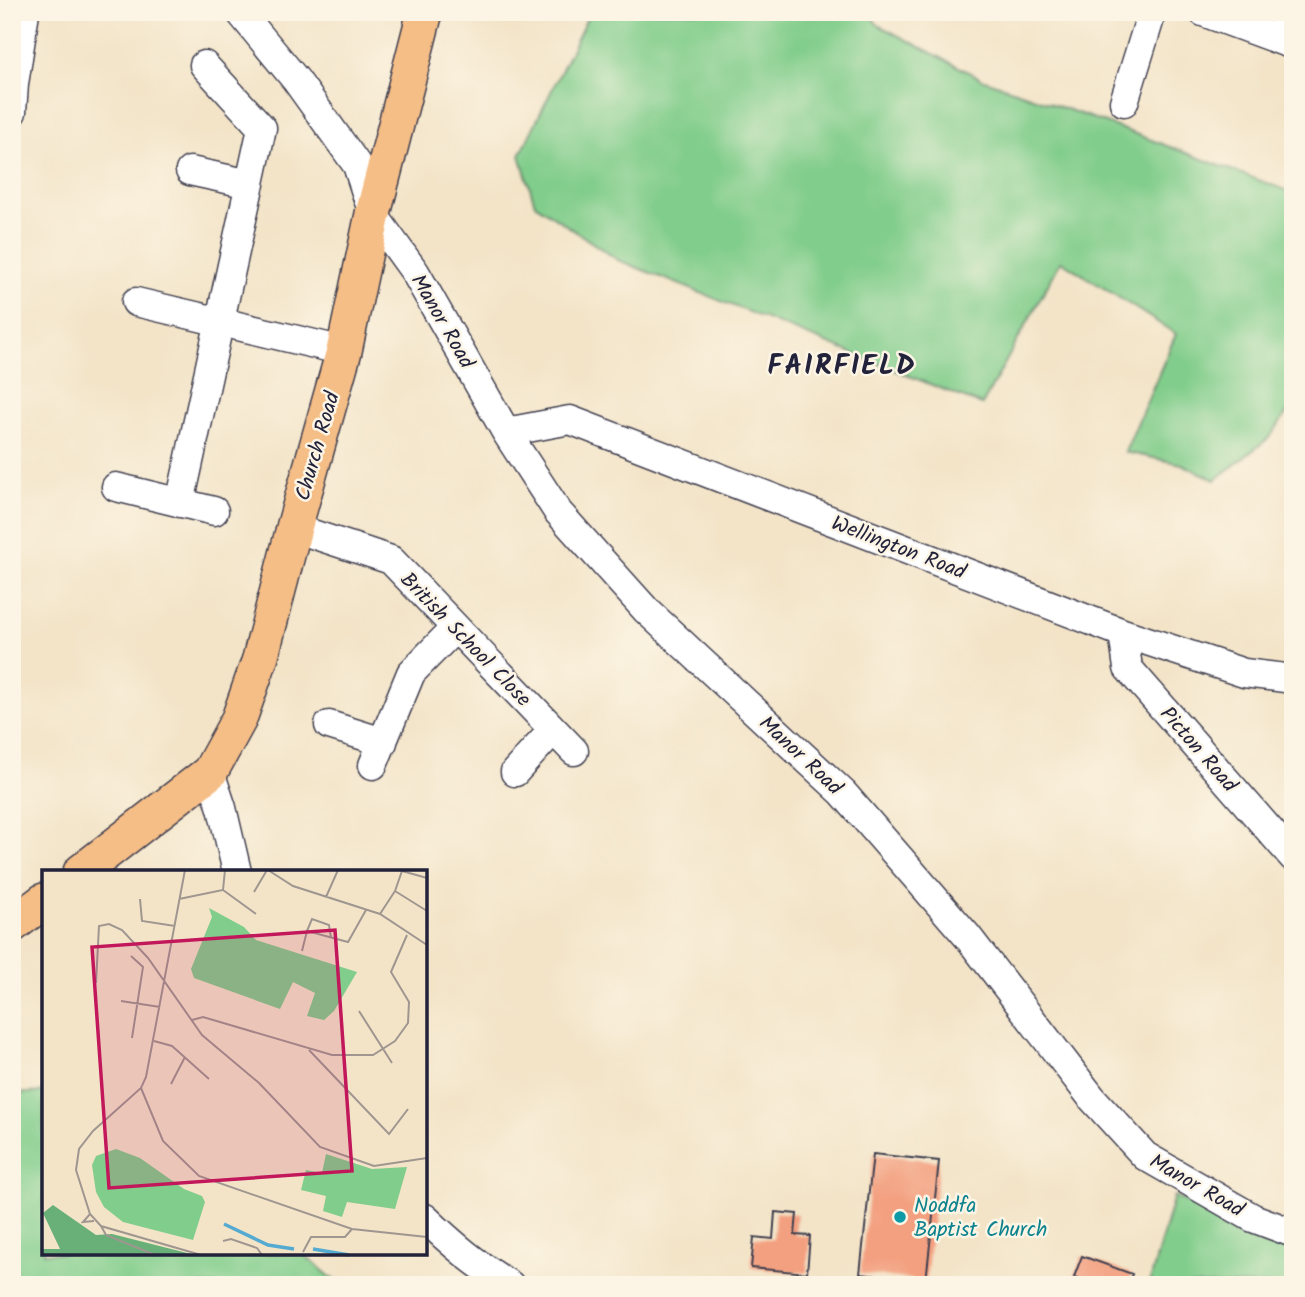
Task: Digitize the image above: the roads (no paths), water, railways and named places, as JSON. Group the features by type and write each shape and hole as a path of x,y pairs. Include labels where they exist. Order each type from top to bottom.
{"main road":[{"name":"Church Road","path":"210,772 239,719 260,659 344,351 373,214 425,12"},
{"path":"84,870 210,772"},
{"path":"12,925 42,902"}],"street":[{"path":"12,112 25,12"},
{"name":"Manor Road","path":"240,12 296,80 358,165 373,214 415,272 506,432 558,512 646,610 843,793 968,937 1092,1098 1145,1156 1253,1218 1293,1233"},
{"path":"1124,102 1152,12"},
{"path":"1203,12 1288,43 1285,12"},
{"path":"180,503 262,128 204,65"},
{"path":"190,171 250,184"},
{"path":"136,302 344,351"},
{"name":"Wellington Road","path":"506,432 570,420 1123,633 1244,673 1293,679"},
{"path":"116,487 214,511"},
{"name":"British School Close","path":"294,528 391,560 574,751"},
{"path":"329,725 378,754 411,673 455,628"},
{"name":"Picton Road","path":"1123,633 1128,668 1293,857"},
{"path":"515,772 554,730"},
{"path":"210,772 222,808 237,870"},
{"path":"427,1220 453,1245 510,1285"}],"place":[{"name":"Noddfa Baptist Church","path":"900,1217"}],"district":[{"name":"FAIRFIELD","path":"842,364"}]}
